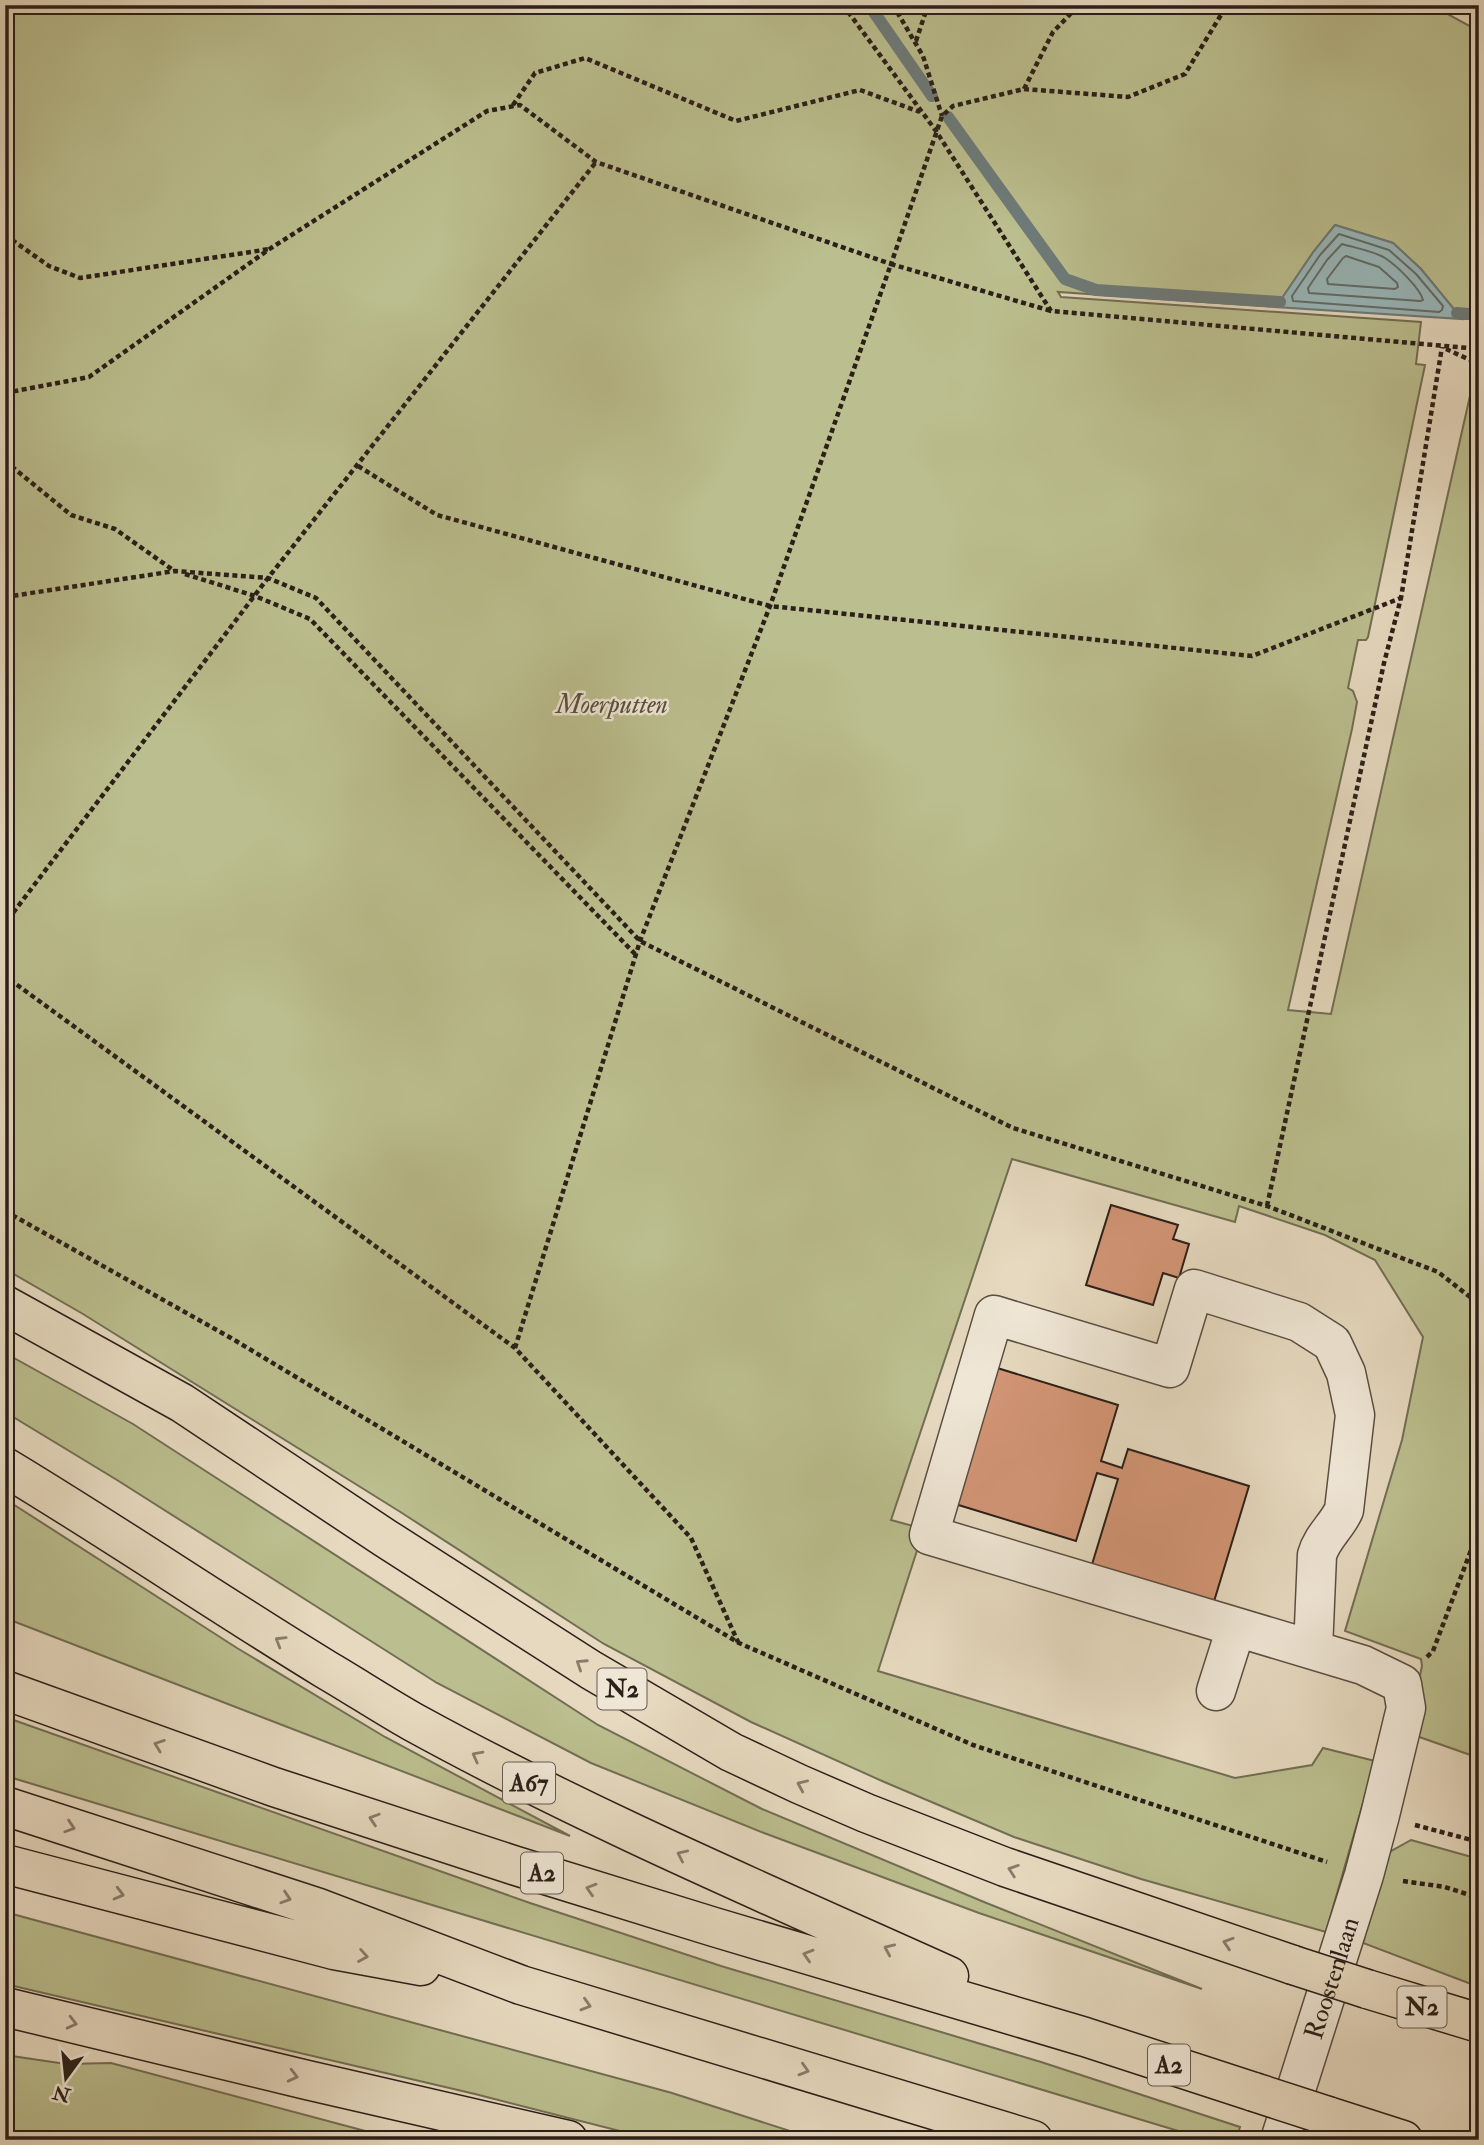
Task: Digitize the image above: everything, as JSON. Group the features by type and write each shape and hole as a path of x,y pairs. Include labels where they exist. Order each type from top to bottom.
{"highway":[{"name":"N2","path":"5,1305 182,1403 591,1670 731,1752 866,1813 1005,1867 1293,1965 1479,2023"},
{"name":"A67","path":"5,1467 86,1516 263,1631 409,1720 489,1763 584,1810 1085,2038"},
{"name":"A2","path":"5,1690 274,1787 501,1861 1085,2038 1403,2140"},
{"path":"5,1806 316,1908 521,1985 1033,2140"},
{"path":"5,1864 334,1950 521,1985"},
{"path":"5,2007 568,2140"}],"street":[{"path":"1313,1650 1317,1555 1320,1544 1344,1510 1355,1415 1346,1373 1332,1343 1300,1322 1194,1289 1170,1368 994,1315 929,1535 1363,1665 1402,1684"},
{"path":"1216,1691 1236,1628"},
{"name":"Roostenlaan","path":"1280,2140 1364,1875 1406,1708 1402,1684"}],"path":[{"path":"843,5 936,131 1051,311"},
{"path":"893,5 923,56 942,116"},
{"path":"916,41 928,5"},
{"path":"1024,89 1053,32 1079,5"},
{"path":"515,1348 640,941 770,606 942,116 953,106 1024,89 1128,97 1185,74 1227,5"},
{"path":"513,106 535,73 585,58 736,121 860,90 922,113"},
{"path":"6,393 89,377 271,248 487,111 520,104 596,162 891,264 1051,311 1479,349"},
{"path":"5,928 6,922 268,578 596,162"},
{"path":"5,235 49,266 80,278 271,248"},
{"path":"1442,347 1479,364"},
{"path":"1267,1206 1384,663 1401,598 1442,347"},
{"path":"5,386 6,462 71,515 115,529 175,571 255,596 310,619 636,954"},
{"path":"358,466 437,514 770,606 1252,656 1401,598"},
{"path":"5,597 175,571 268,578 316,598 640,941 1013,1128 1267,1206 1438,1272 1479,1304"},
{"path":"5,973 9,979 515,1348 691,1538 739,1643"},
{"path":"5,1211 231,1338 739,1643 973,1745 1364,1875 1445,1887 1479,1898"},
{"path":"1402,1684 1433,1651 1479,1529"},
{"path":"1380,1815 1479,1842"}],"green space":[{"name":"Moerputten","path":"5,5 1431,5 1479,31 1479,319 1462,319 1421,269 1393,243 1335,225 1276,307 1058,292 1061,297 1421,322 1416,364 1425,365 1368,637 1366,640 1358,640 1348,688 1353,691 1357,702 1352,729 1288,1010 1331,1014 1474,378 1479,375 1479,1758 1408,1733 1422,1666 1421,1659 1345,1631 1402,1440 1423,1337 1375,1260 1325,1235 1239,1206 1235,1222 1012,1159 891,1520 924,1529 878,1671 1235,1778 1312,1765 1323,1748 1375,1761 1326,1932 1141,1879 1014,1837 751,1722 604,1644 402,1513 83,1314 5,1269"},
{"path":"5,1353 133,1424 598,1725 762,1809 1202,1989 979,1913 764,1833 591,1763 437,1683 5,1412"},
{"path":"5,1499 237,1648 385,1737 570,1836 5,1618"},
{"path":"5,1717 530,1903 721,1966 1041,2062 1240,2127 1236,2140 1208,2140 16,1779 5,1775"},
{"path":"1411,1840 1479,1859 1479,1987 1363,1943 1386,1854"},
{"path":"5,1912 672,2093 818,2140 655,2140 475,2094 5,1984"},
{"path":"5,2055 66,2064 111,2063 399,2140 5,2140"}],"water":[{"path":"1335,225 1393,243 1421,269 1462,319 1276,307"}],"building":[{"path":"1111,1205 1178,1225 1173,1239 1189,1244 1179,1278 1163,1273 1153,1305 1086,1285"},
{"path":"994,1367 1118,1405 1101,1461 1122,1468 1128,1449 1249,1486 1212,1608 1090,1571 1118,1479 1097,1473 1076,1541 952,1503"}],"waterway":[{"path":"869,5 932,96"},
{"path":"948,117 1065,279 1096,290 1280,302"},
{"path":"1457,313 1479,315"}]}
